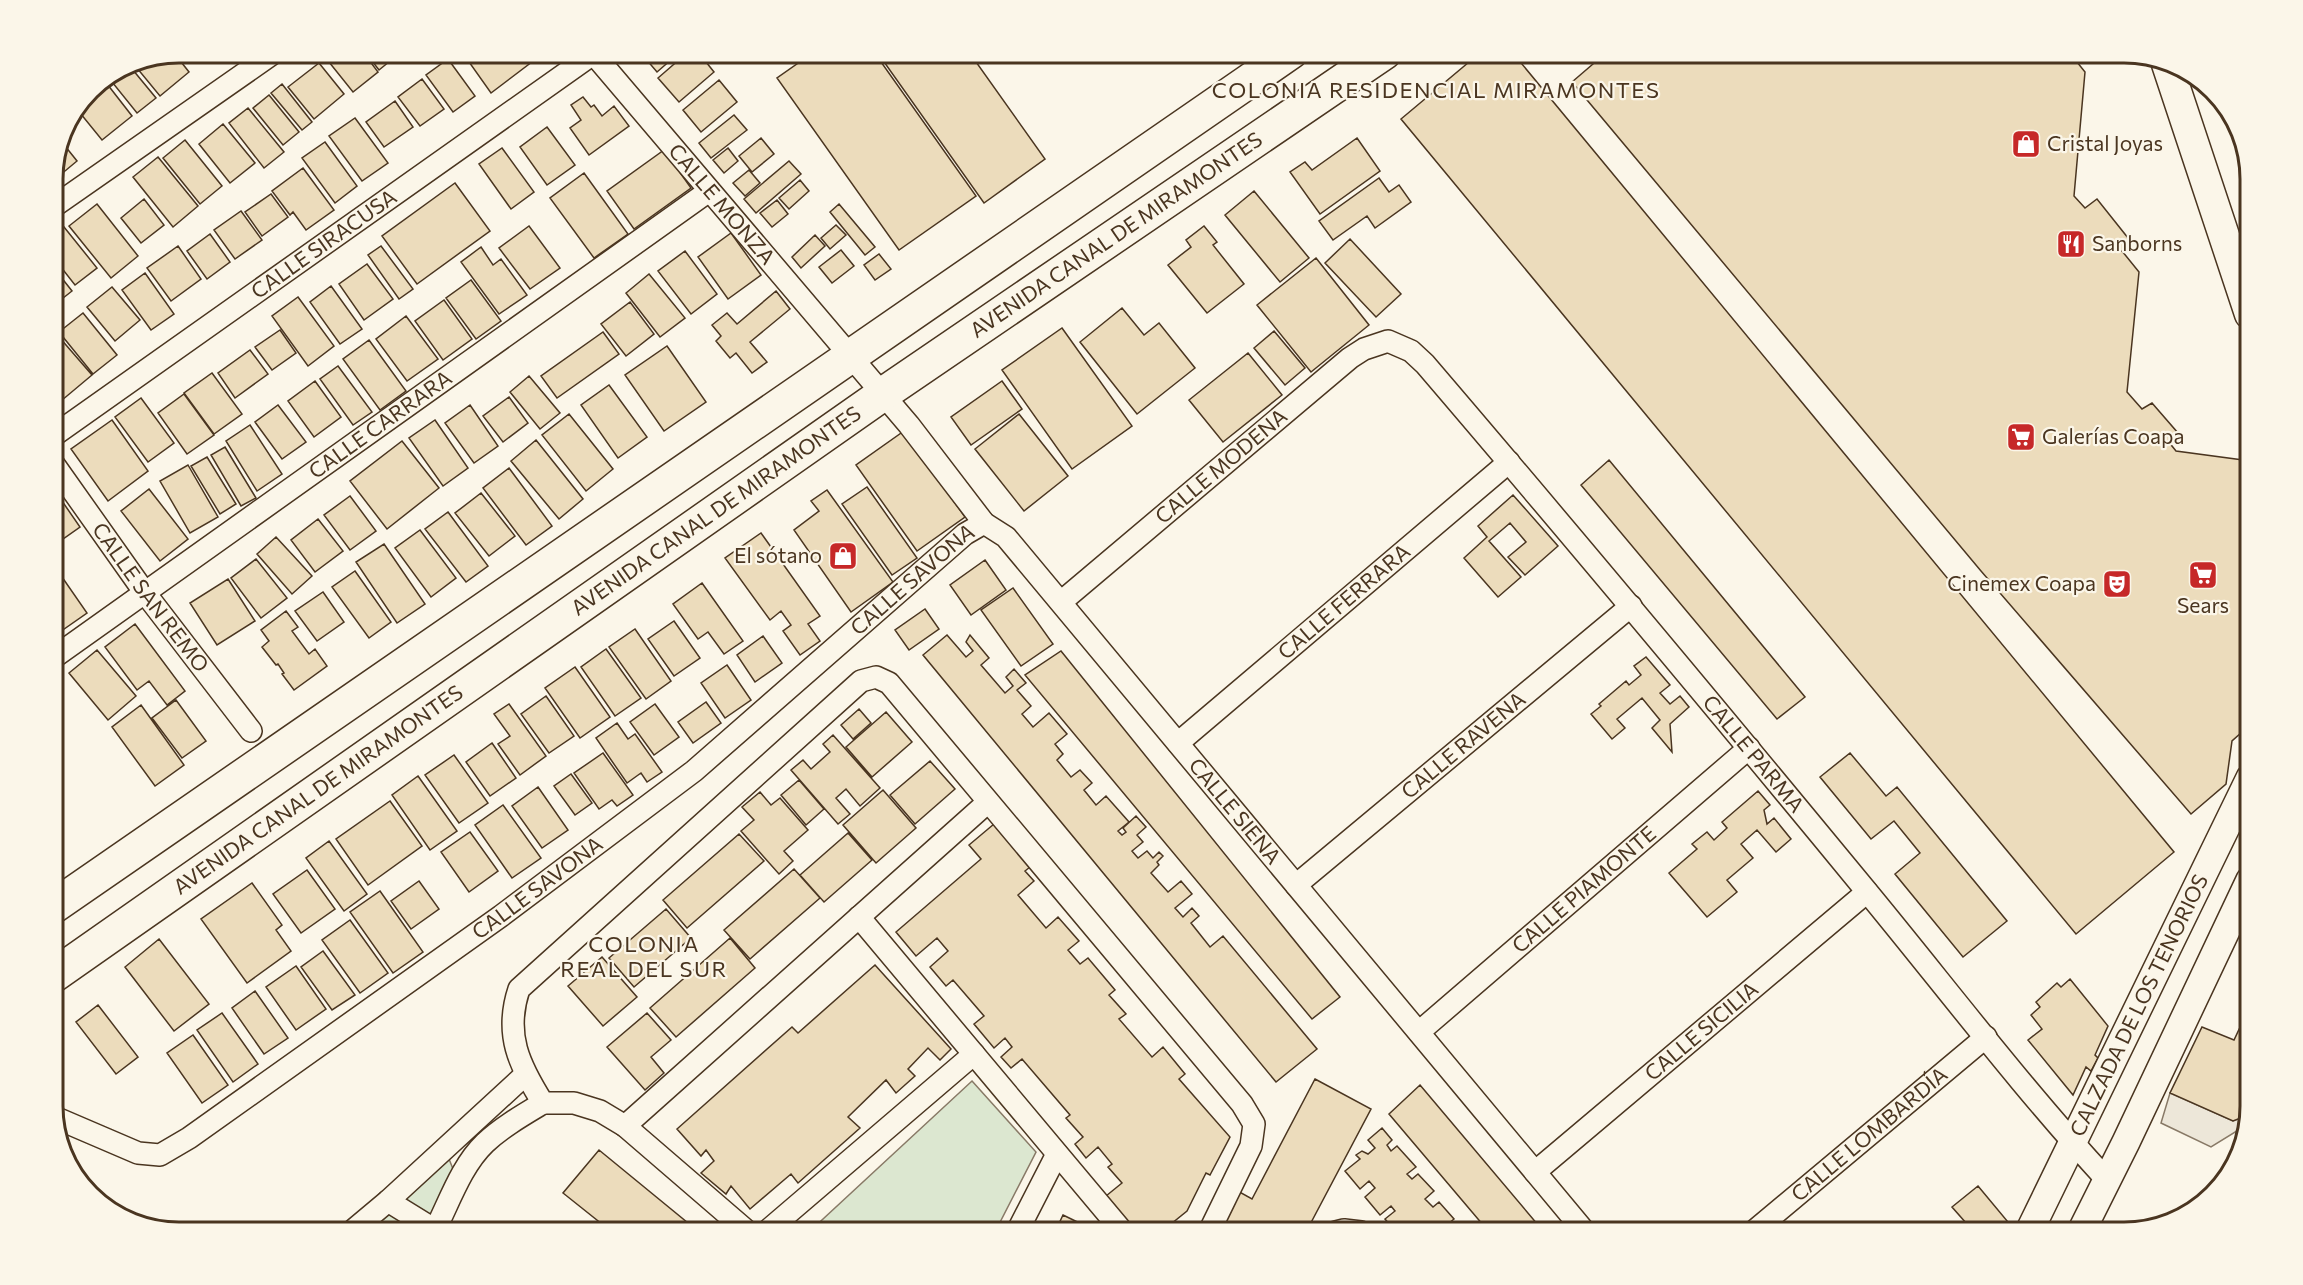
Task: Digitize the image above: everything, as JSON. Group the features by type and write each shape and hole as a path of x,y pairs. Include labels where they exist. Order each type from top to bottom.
{"main road":[{"path":"63,900 1275,63"},
{"name":"AVENIDA CANAL DE MIRAMONTES","path":"63,969 883,394 1370,63"},
{"path":"2170,73 2240,284"}],"street":[{"path":"63,200 259,63"},
{"name":"CALLE SIRACUSA","path":"63,429 578,63"},
{"name":"CALLE MONZA","path":"601,63 883,394"},
{"name":"CALLE CARRARA","path":"63,651 709,190"},
{"name":"CALLE PARMA","path":"1388,341 1411,351 1425,364 1509,462 1749,748 2032,1096 2107,1180"},
{"name":"CALLE MODENA","path":"1061,603 1350,358 1364,349 1388,341"},
{"name":"CALLE SIENA","path":"883,394 984,523 1006,537 1577,1222"},
{"name":"CALLE FERRARA","path":"1178,743 1509,462"},
{"name":"CALLE SAN REMO","path":"63,478 145,593 251,731"},
{"name":"CALLE SAVONA","path":"64,1121 138,1154 160,1155 189,1138 501,916 694,771 965,534 984,523"},
{"name":"CALLE RAVENA","path":"1296,885 1631,606"},
{"path":"543,1103 525,1075 512,1034 512,1009 519,989 861,681 876,677 889,683 1242,1104 1254,1124 1251,1146 1214,1222"},
{"name":"CALLE PIAMONTE","path":"1419,1032 1749,748"},
{"name":"CALZADA DE LOS TENORIOS","path":"2042,1222 2072,1142 2240,798"},
{"path":"625,1126 988,802"},
{"name":"CALLE SICILIA","path":"1535,1172 1867,892"},
{"path":"2086,1222 2240,901"},
{"path":"859,917 1115,1222"},
{"name":"CALLE LOMBARDÍA","path":"1766,1222 1986,1037"},
{"path":"779,1222 974,1054"},
{"path":"364,1222 525,1075"},
{"path":"440,1222 468,1165 484,1144 501,1129 543,1103 574,1103 600,1111 625,1126 735,1222"},
{"path":"1023,1222 1057,1154"},
{"path":"388,1201 421,1222"}],"green space":[{"path":"972,1081 1036,1152 1000,1222 820,1222"},
{"path":"449,1159 455,1174 430,1222 377,1222"}],"shaded area":[{"path":"2170,1093 2233,1121 2239,1119 2237,1131 2211,1147 2161,1123"}],"building":[{"path":"182,63 189,72 160,96 139,71 156,65"},
{"path":"319,63 344,94 314,119 288,87"},
{"path":"330,63 371,63 378,72 353,92"},
{"path":"374,63 388,63 379,70"},
{"path":"442,63 451,63 475,96 453,112 426,75"},
{"path":"470,63 531,63 491,93"},
{"path":"649,63 667,63 657,72"},
{"path":"675,63 707,63 714,72 679,102 658,78"},
{"path":"798,63 882,63 976,196 899,250 777,78"},
{"path":"885,63 977,63 1045,159 984,203"},
{"path":"1468,63 1521,63 2174,852 2076,934 1401,119"},
{"name":"Galerías Coapa","path":"1594,63 2078,63 2085,72 2074,196 2085,208 2097,199 2132,243 2122,251 2139,272 2127,392 2142,409 2152,403 2178,433 2168,441 2176,451 2240,460 2240,734 2232,741 2226,784 2191,814 1981,571 1572,82"},
{"path":"135,72 156,98 137,113 114,84"},
{"path":"422,79 444,109 420,126 398,97"},
{"path":"719,80 737,102 701,132 683,110"},
{"path":"282,84 312,122 302,130 271,93"},
{"path":"109,86 132,116 102,140 82,116 87,108"},
{"path":"269,95 299,132 283,145 253,108"},
{"path":"583,97 591,107 594,105 602,116 614,106 629,126 589,155 570,128 581,120 571,105"},
{"path":"395,101 413,127 384,147 366,122"},
{"path":"248,108 284,152 264,168 229,123"},
{"path":"734,115 747,130 711,158 699,143"},
{"path":"355,118 388,163 362,181 329,136"},
{"path":"223,124 255,163 230,183 199,144"},
{"path":"547,127 575,165 547,185 520,147"},
{"path":"761,138 774,154 752,172 739,156"},
{"path":"1357,138 1380,171 1320,214 1290,172 1305,162 1312,170"},
{"path":"185,140 222,186 200,204 163,158"},
{"path":"325,142 357,186 335,203 302,158"},
{"path":"502,148 534,192 511,209 479,164"},
{"path":"728,148 738,161 724,173 713,160"},
{"path":"67,149 77,161 63,173"},
{"path":"664,150 691,188 634,229 607,191"},
{"path":"158,157 198,206 173,227 133,177"},
{"path":"789,161 801,174 756,213 744,199"},
{"path":"303,168 334,210 306,230 293,212 290,215 272,191"},
{"path":"749,170 760,183 745,196 733,183"},
{"path":"584,173 628,234 594,258 550,198"},
{"path":"1379,178 1389,192 1399,185 1411,202 1375,228 1367,216 1333,240 1319,221"},
{"path":"800,180 809,191 789,209 779,198"},
{"path":"455,183 490,231 417,284 382,236"},
{"path":"1254,191 1309,258 1280,282 1225,215"},
{"path":"271,194 288,217 262,236 245,212"},
{"path":"144,199 164,225 141,243 121,218"},
{"path":"777,200 788,214 772,227 760,213"},
{"path":"97,204 138,256 111,278 69,226"},
{"path":"839,204 875,247 865,255 830,212"},
{"path":"241,211 262,240 235,259 214,230"},
{"path":"836,225 846,235 830,249 821,238"},
{"path":"529,226 560,268 530,289 499,248"},
{"path":"1204,226 1217,242 1213,245 1244,284 1207,313 1168,265 1191,247 1186,240"},
{"path":"63,228 97,268 75,285 63,270"},
{"path":"731,233 761,275 728,299 698,257"},
{"path":"210,234 230,262 207,279 187,251"},
{"path":"815,235 825,246 801,268 792,257"},
{"path":"1350,239 1401,294 1376,317 1325,263"},
{"path":"178,246 201,279 171,301 147,268"},
{"path":"381,246 413,289 399,299 368,255"},
{"path":"481,247 493,265 501,259 527,295 499,314 461,262"},
{"path":"841,250 854,266 832,283 819,267"},
{"path":"685,251 717,294 691,314 658,271"},
{"path":"879,254 891,269 875,280 864,265"},
{"path":"1316,258 1369,325 1311,372 1257,305"},
{"path":"367,264 393,299 364,320 339,284"},
{"path":"145,273 174,314 151,330 122,290"},
{"path":"649,274 685,318 660,337 626,293"},
{"path":"63,280 72,291 63,298"},
{"path":"471,280 501,321 476,339 446,298"},
{"path":"331,286 362,329 340,344 310,302"},
{"path":"112,287 140,320 115,341 87,307"},
{"path":"776,291 790,309 750,342 767,362 752,373 736,353 730,358 716,341 721,336 712,325 727,313 737,324"},
{"path":"298,297 334,346 308,366 272,316"},
{"path":"444,300 472,339 443,360 415,321"},
{"path":"630,302 654,334 626,356 601,324"},
{"path":"1122,308 1144,335 1159,323 1195,368 1137,414 1080,342"},
{"path":"83,313 117,355 93,374 63,337 63,329"},
{"path":"406,316 438,359 407,381 376,339"},
{"path":"1062,328 1132,426 1072,469 1002,370"},
{"path":"280,330 296,353 272,370 255,347"},
{"path":"1274,331 1305,368 1285,385 1254,348"},
{"path":"603,332 619,354 557,398 541,376"},
{"path":"369,340 406,391 380,410 343,359"},
{"path":"63,342 92,375 63,399"},
{"path":"667,346 706,402 664,431 625,375"},
{"path":"250,350 268,374 235,398 218,373"},
{"path":"1248,353 1282,395 1223,442 1189,400"},
{"path":"338,366 372,412 353,425 320,379"},
{"path":"212,373 242,414 214,434 184,393"},
{"path":"529,376 560,413 540,429 510,392"},
{"path":"315,381 341,417 314,437 288,401"},
{"path":"1002,381 1022,409 971,445 951,417"},
{"path":"609,385 647,437 618,458 581,405"},
{"path":"184,394 214,435 187,454 158,413"},
{"path":"509,397 528,423 503,442 483,416"},
{"path":"141,398 174,443 148,462 115,417"},
{"path":"278,405 306,442 282,459 255,422"},
{"path":"470,405 498,446 474,463 445,423"},
{"path":"569,414 613,469 586,491 542,435"},
{"path":"1019,414 1068,476 1024,511 975,449"},
{"path":"112,420 148,471 108,501 71,449"},
{"path":"435,420 468,468 443,486 409,438"},
{"path":"250,425 282,474 257,491 226,441"},
{"path":"904,431 965,517 917,551 856,465"},
{"path":"536,440 583,499 559,519 511,461"},
{"path":"402,441 439,488 387,529 350,481"},
{"path":"225,447 256,498 241,506 211,455"},
{"path":"207,457 236,504 220,514 191,466"},
{"path":"1609,460 1805,697 1777,719 1581,485"},
{"path":"188,465 218,517 190,533 160,481"},
{"path":"509,468 552,526 526,545 483,488"},
{"path":"867,487 917,558 892,575 842,504"},
{"path":"149,489 188,539 160,561 121,511"},
{"name":"El sótano","path":"827,490 893,582 851,612 794,530 819,511 811,501"},
{"path":"481,493 515,536 489,556 455,513"},
{"path":"1513,495 1558,546 1525,575 1508,557 1526,542 1510,523 1489,541 1521,577 1498,597 1464,558 1487,537 1478,526"},
{"path":"350,496 376,531 350,550 324,515"},
{"path":"63,502 80,527 63,539"},
{"path":"448,512 488,566 466,582 425,529"},
{"path":"318,519 343,551 315,572 291,540"},
{"path":"420,530 456,578 431,597 395,548"},
{"path":"761,533 820,616 808,624 820,641 800,655 783,631 791,625 781,611 770,620 725,558"},
{"path":"276,537 312,576 292,594 257,554"},
{"path":"384,544 425,604 397,623 356,562"},
{"path":"256,559 287,598 261,618 231,578"},
{"path":"985,560 1006,590 971,615 950,585"},
{"path":"355,571 391,622 369,638 332,587"},
{"path":"63,578 87,613 63,630"},
{"path":"228,579 255,621 217,645 190,603"},
{"path":"702,583 743,641 724,654 708,632 698,639 673,604"},
{"path":"1013,588 1053,644 1021,666 981,610"},
{"path":"323,592 344,622 317,641 295,611"},
{"path":"925,609 939,629 909,650 895,630"},
{"path":"286,611 298,627 292,631 309,654 315,649 327,666 294,690 282,674 284,673 278,664 276,665 262,647 269,641 261,630"},
{"path":"674,621 700,658 674,676 648,639"},
{"path":"135,624 185,691 167,705 149,681 137,690 105,647"},
{"path":"635,629 671,681 646,699 609,647"},
{"path":"947,635 966,657 973,651 966,642 970,635 989,658 981,665 1005,693 1013,686 1006,677 1014,669 1026,683 1017,690 1031,706 1022,714 1033,727 1049,713 1067,734 1055,744 1063,754 1057,760 1071,777 1080,770 1092,783 1084,790 1096,805 1106,796 1129,822 1118,831 1122,835 1126,832 1123,828 1136,816 1146,827 1137,835 1143,842 1132,851 1138,858 1147,851 1153,858 1159,852 1163,856 1157,862 1159,865 1151,873 1168,892 1181,881 1192,894 1175,908 1183,917 1192,908 1199,916 1191,923 1210,947 1223,936 1317,1049 1276,1082 923,655"},
{"path":"763,636 782,663 755,682 737,655"},
{"path":"606,649 641,698 615,716 581,667"},
{"path":"97,650 136,696 108,720 69,673"},
{"path":"1061,651 1340,997 1312,1019 1025,675"},
{"path":"1646,657 1670,685 1660,693 1670,704 1680,696 1689,707 1670,724 1672,752 1652,728 1660,720 1642,698 1617,719 1625,728 1612,739 1591,714 1626,681 1629,685 1641,675 1634,666"},
{"path":"727,665 751,700 725,718 701,683"},
{"path":"575,667 610,717 580,738 545,688"},
{"path":"546,696 574,736 549,753 521,714"},
{"path":"176,700 206,741 182,758 152,718"},
{"path":"706,702 721,723 693,743 678,722"},
{"path":"509,704 546,756 520,775 498,744 510,736 494,714"},
{"path":"655,704 679,737 654,755 630,722"},
{"path":"141,705 184,765 155,786 112,727"},
{"path":"859,709 871,723 853,739 841,725"},
{"path":"886,712 912,742 872,777 846,747"},
{"path":"617,723 628,739 635,734 662,772 647,782 641,773 627,783 596,738"},
{"path":"833,735 880,788 860,806 846,789 836,798 850,814 838,824 791,770 803,760 811,769 830,752 823,744"},
{"path":"492,743 516,778 490,796 466,762"},
{"path":"603,753 633,795 617,806 612,800 599,809 574,773"},
{"path":"1850,753 1886,796 1897,787 2007,921 1963,957 1895,874 1920,853 1894,821 1871,839 1820,777"},
{"path":"454,755 488,803 459,823 425,775"},
{"path":"930,761 955,789 915,824 890,795"},
{"path":"571,774 592,803 575,815 554,786"},
{"path":"418,776 457,831 430,850 392,795"},
{"path":"799,780 824,809 806,825 781,795"},
{"path":"538,787 568,830 542,848 512,806"},
{"path":"883,790 916,828 876,863 843,825"},
{"path":"1758,791 1770,805 1764,810 1767,824 1774,818 1791,839 1776,852 1757,830 1741,844 1753,858 1727,880 1737,892 1707,917 1669,873 1697,849 1692,844 1707,832 1714,840 1727,828 1722,822"},
{"path":"760,792 771,805 780,798 808,830 784,851 793,861 779,874 741,831 754,820 742,807"},
{"path":"390,801 422,846 368,885 336,839"},
{"path":"503,805 541,858 512,878 475,825"},
{"path":"994,824 1030,867 1025,871 1034,881 1018,895 1046,928 1058,917 1079,941 1068,950 1080,964 1088,958 1115,990 1109,995 1126,1014 1119,1019 1152,1057 1163,1047 1185,1074 1179,1079 1230,1137 1210,1175 1206,1173 1187,1211 1173,1222 1128,1222 1106,1196 1122,1183 1108,1167 1112,1164 1098,1147 1086,1158 1075,1144 1083,1137 1066,1118 1070,1115 1022,1059 1011,1068 1001,1057 1012,1047 1005,1038 994,1048 974,1024 984,1016 953,980 946,986 930,967 948,951 937,938 916,956 896,932 981,859 969,845"},
{"path":"470,832 498,871 469,892 441,852"},
{"path":"848,833 872,860 824,902 800,875"},
{"path":"739,834 764,861 687,928 663,900"},
{"path":"329,841 367,894 344,911 306,858"},
{"path":"794,869 820,898 750,959 724,930"},
{"path":"307,870 335,909 301,933 273,894"},
{"path":"419,881 439,909 411,929 391,901"},
{"path":"252,883 282,925 276,930 291,951 247,983 201,919"},
{"path":"380,891 423,952 393,973 350,912"},
{"path":"666,909 691,938 634,987 609,958"},
{"path":"350,920 388,973 360,993 322,940"},
{"path":"730,938 755,968 676,1037 650,1008"},
{"path":"159,939 209,1004 174,1031 125,967"},
{"path":"323,951 355,995 332,1010 301,967"},
{"path":"602,957 637,997 603,1026 568,986"},
{"path":"875,965 951,1049 940,1060 928,1048 908,1069 915,1076 896,1093 886,1080 848,1117 860,1128 798,1183 791,1174 750,1209 731,1186 726,1194 701,1173 714,1161 706,1150 701,1156 677,1129 792,1027 798,1033"},
{"path":"296,966 326,1009 296,1030 266,987"},
{"path":"2070,979 2108,1026 2095,1055 2098,1058 2091,1071 2086,1067 2073,1095 2028,1040 2042,1029 2031,1015 2040,1007 2036,1002 2057,983 2061,987"},
{"path":"255,991 288,1038 264,1054 232,1008"},
{"path":"98,1005 138,1057 116,1074 76,1022"},
{"path":"222,1013 258,1064 233,1082 197,1030"},
{"path":"647,1013 671,1040 651,1057 664,1073 645,1090 607,1047"},
{"path":"2202,1027 2234,1040 2240,1027 2239,1119 2233,1121 2170,1093"},
{"path":"193,1035 228,1085 202,1103 167,1053"},
{"path":"1315,1079 1371,1109 1311,1222 1218,1222 1236,1190 1252,1199"},
{"path":"1420,1085 1536,1222 1481,1222 1389,1114"},
{"path":"1382,1128 1392,1140 1387,1145 1391,1151 1397,1146 1416,1167 1407,1174 1412,1179 1418,1174 1434,1191 1425,1199 1433,1207 1439,1202 1454,1219 1450,1222 1388,1222 1385,1219 1395,1211 1391,1206 1380,1215 1365,1197 1375,1188 1369,1181 1360,1189 1345,1171 1360,1159 1356,1155 1362,1151 1368,1154 1375,1148 1368,1140"},
{"path":"599,1150 687,1222 599,1222 563,1193"},
{"path":"1978,1186 2008,1222 1965,1222 1952,1207"},
{"path":"1063,1215 1077,1222 1060,1222"}],"place":[{"name":"Cristal Joyas","path":"2026,144"},
{"name":"Sanborns","path":"2071,244"},
{"name":"Galerías Coapa","path":"2021,437"},
{"name":"El sótano","path":"843,556"},
{"name":"Sears","path":"2203,575"},
{"name":"Cinemex Coapa","path":"2117,584"}],"district":[{"name":"COLONIA RESIDENCIAL MIRAMONTES","path":"1436,90"},
{"name":"COLONIA REAL DEL SUR","path":"644,956"}]}
